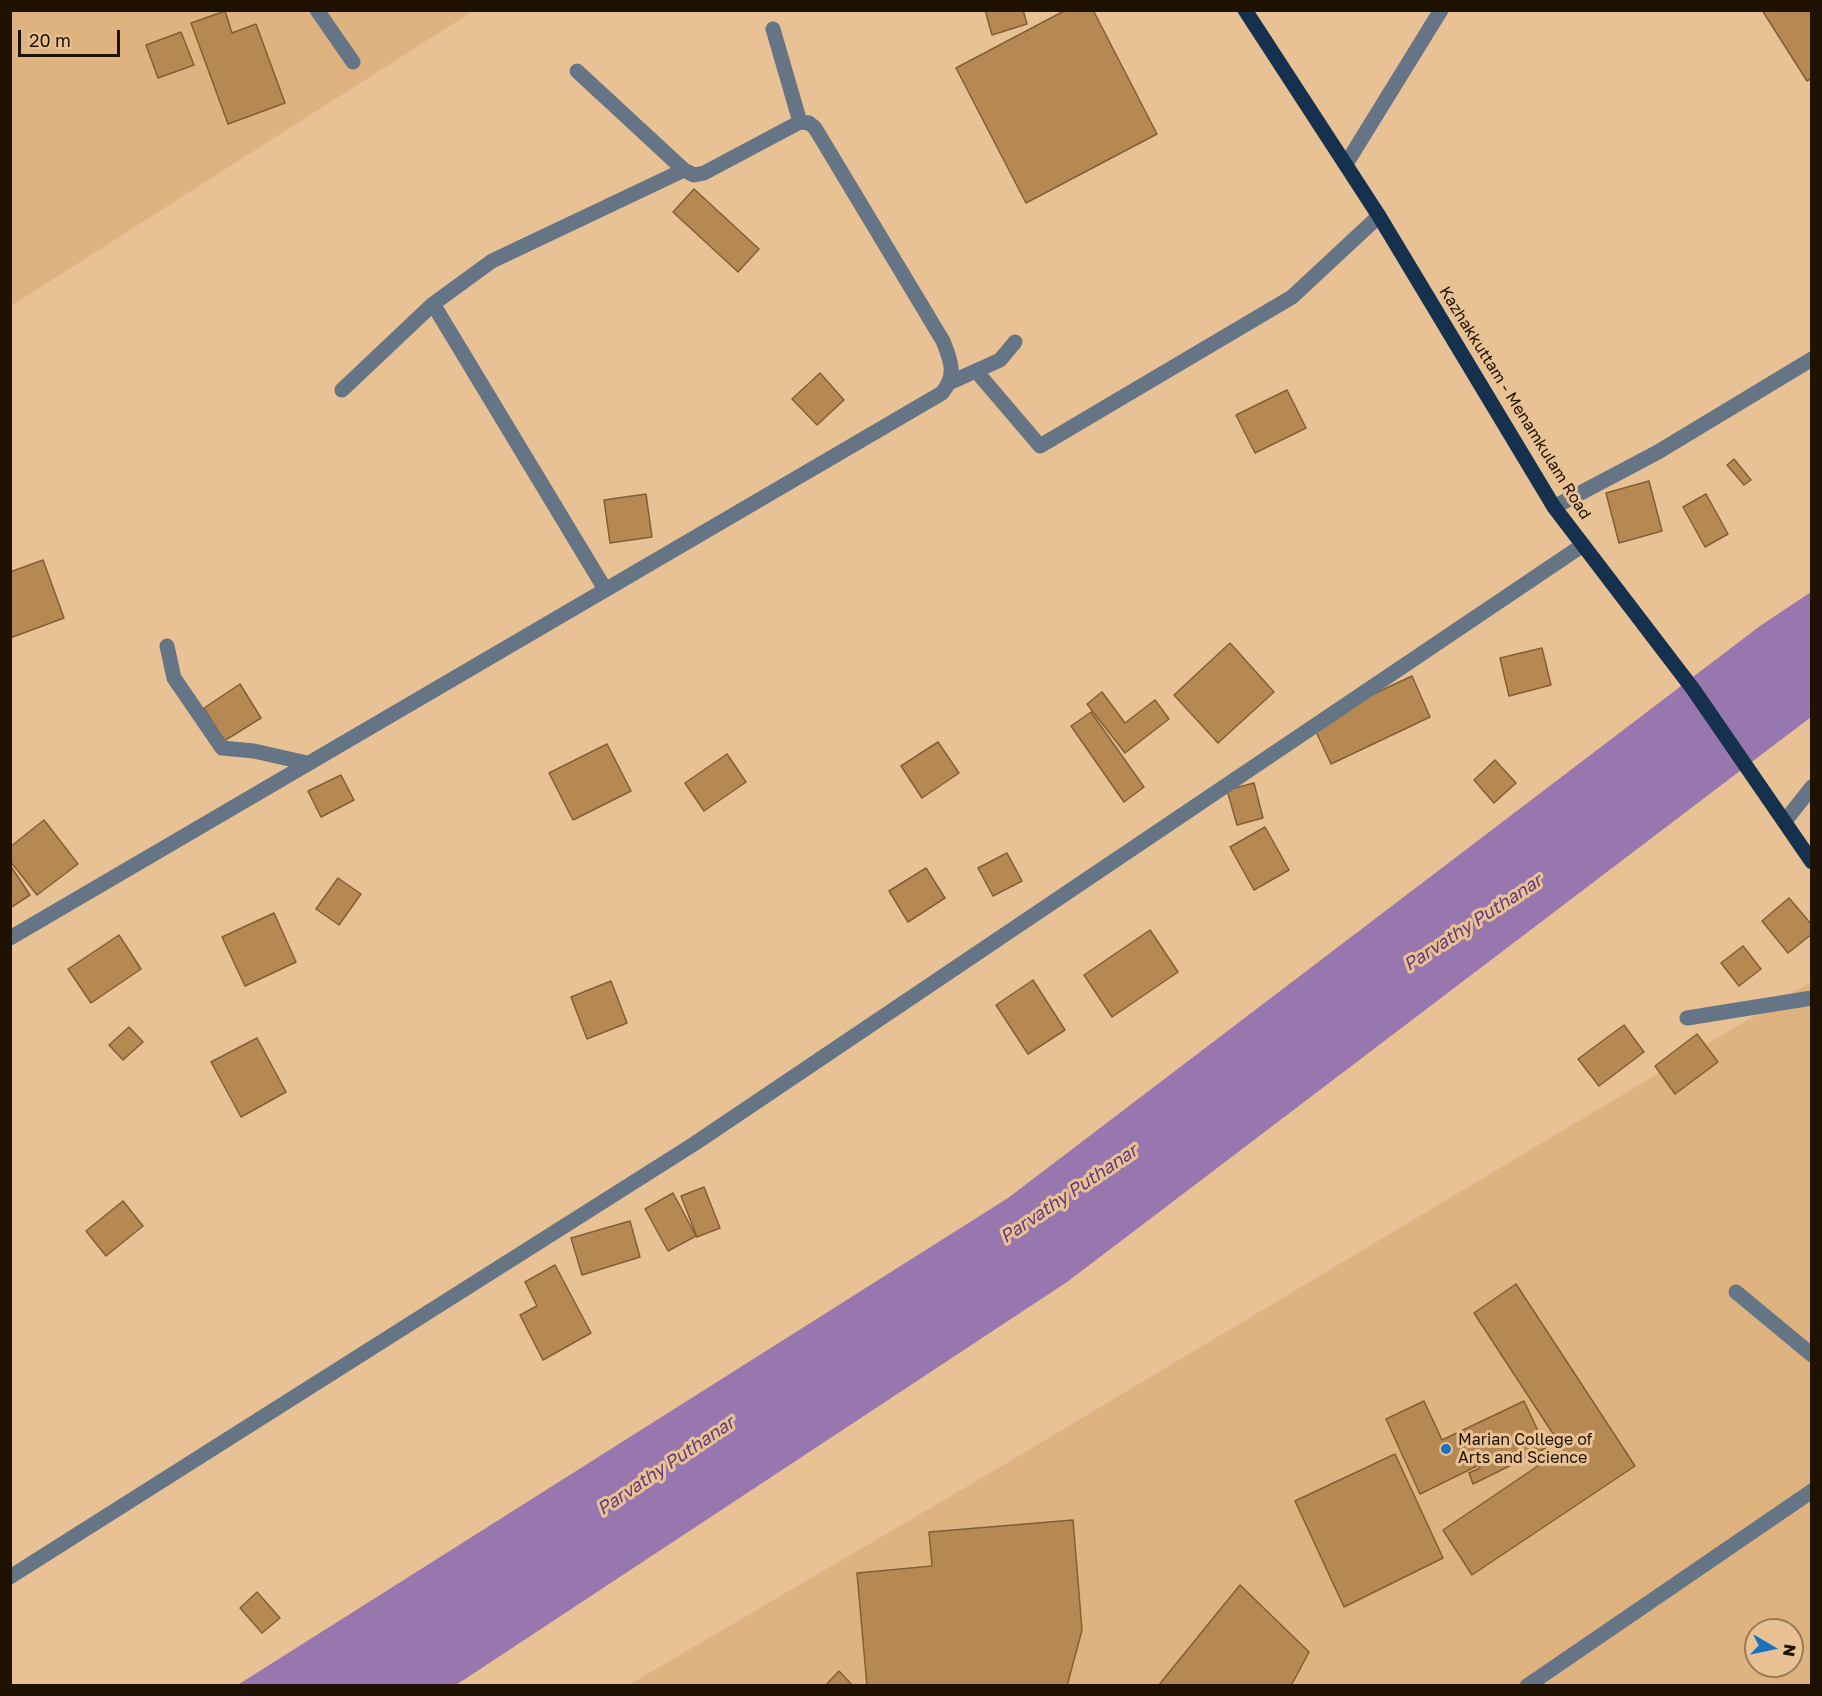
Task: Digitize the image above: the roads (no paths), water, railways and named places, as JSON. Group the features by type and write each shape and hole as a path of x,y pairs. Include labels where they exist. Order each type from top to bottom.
{"main road":[{"name":"Kazhakkuttam - Menamkulam Road","path":"1245,10 1379,216 1554,507 1693,689 1812,862"}],"street":[{"path":"317,10 352,62"},
{"path":"1346,164 1441,10"},
{"path":"773,29 800,122"},
{"path":"10,938 942,393 950,383 953,371 943,341 815,128 809,123 800,122 704,173 694,175 684,170 578,71"},
{"path":"342,390 433,304 492,261 684,170"},
{"path":"976,371 1040,446 1293,297 1379,216"},
{"path":"433,304 605,589"},
{"path":"950,383 1000,360 1015,342"},
{"path":"1554,507 1658,452 1812,359"},
{"path":"10,1577 694,1144 1583,545"},
{"path":"167,646 174,678 222,748 254,751 307,763"},
{"path":"1785,821 1812,787"},
{"path":"1688,1018 1812,998"},
{"path":"1736,1292 1812,1355"},
{"path":"1527,1686 1812,1491"}],"water":[{"name":"Parvathy Puthanar","path":"1811,592 1811,717 1067,1282 456,1685 236,1686 1008,1198 1760,626"}],"place":[{"name":"Marian College of Arts and Science","path":"1446,1449"}]}
